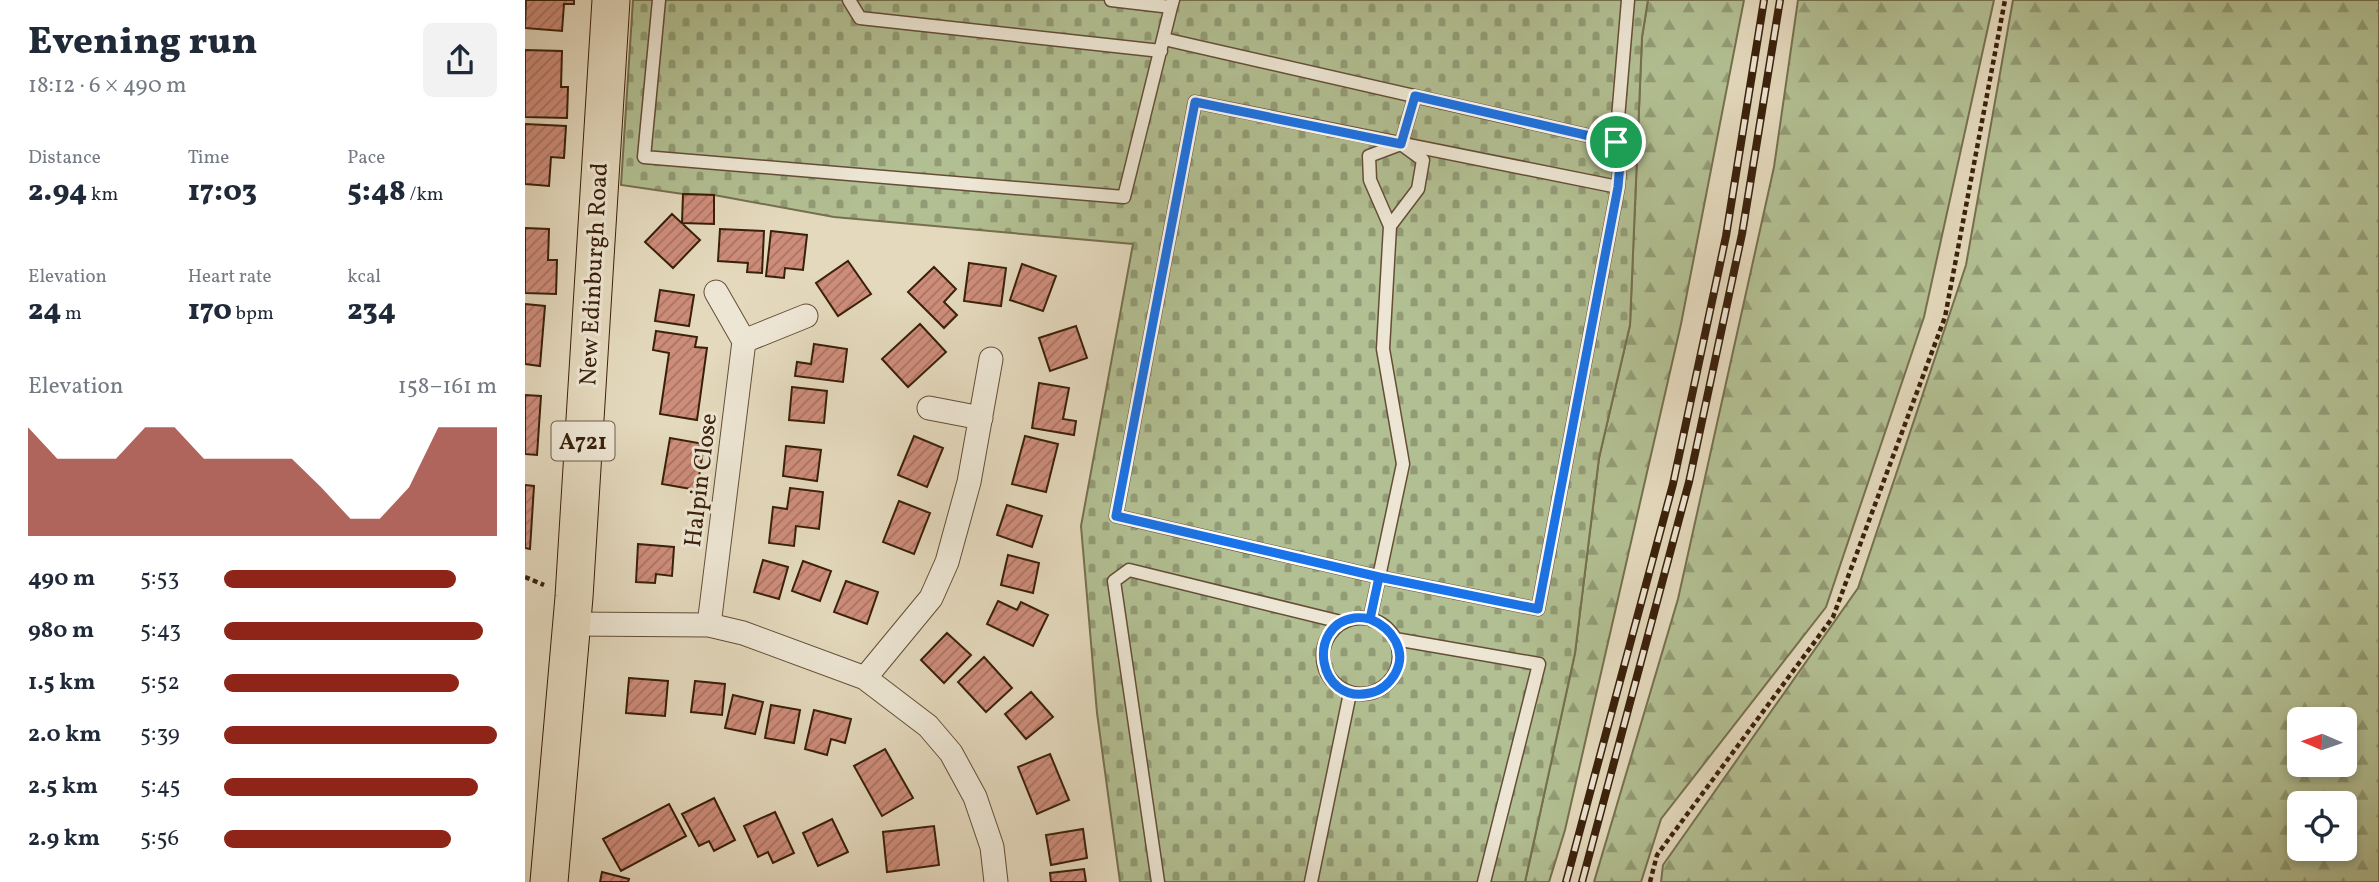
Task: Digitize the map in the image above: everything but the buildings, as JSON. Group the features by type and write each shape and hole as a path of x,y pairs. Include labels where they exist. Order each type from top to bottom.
{"main road":[{"name":"New Edinburgh Road","path":"549,882 572,624 611,0"}],"street":[{"path":"716,292 744,341 806,316"},
{"name":"Halpin Close","path":"709,625 744,341"},
{"path":"865,678 931,598 947,562 969,482 991,359"},
{"path":"929,408 981,418"},
{"path":"572,624 709,625 743,632 865,678 928,726 951,753 975,797 992,847 996,882"}],"lane":[{"path":"659,0 644,157 1124,197 1172,4 1111,0"},
{"path":"849,0 860,18 1162,45 1415,96 1616,142"},
{"path":"1618,187 1195,102 1116,516 1379,577 1538,609 1618,187 1620,164 1616,142 1628,0"},
{"path":"1401,144 1415,96"},
{"path":"1390,226 1418,189 1423,160 1401,144"},
{"path":"1370,619 1403,464 1383,349 1390,226 1370,180 1370,156 1401,144"},
{"path":"1158,882 1114,581 1129,570 1341,622"},
{"path":"1354,618 1370,619 1383,624 1395,639 1399,652 1398,665 1387,685 1362,695 1338,687 1329,678 1322,661 1323,648 1331,631 1341,622 1354,618"},
{"path":"1395,639 1539,664 1485,882"},
{"path":"1311,882 1350,693"}],"path":[{"path":"1650,882 1657,855 1833,617 1945,317 2005,0"}],"green space":[{"path":"633,0 1648,0 1642,37 1630,325 1599,458 1575,653 1525,882 1120,882 1097,713 1081,526 1133,244 834,217 714,195 683,194 621,185"},
{"path":"1648,0 1744,0 1681,324 1565,830 1549,882 1525,882 1575,653 1599,458 1630,325 1642,37"},
{"path":"1798,0 1994,0 1924,317 1826,607 1661,819 1641,882 1594,882 1678,599 1774,167"},
{"path":"2013,0 2379,0 2379,882 1661,882 1663,865 1858,588 1966,265"}],"railway":[{"path":"1566,882 1673,484 1726,236 1764,0"},
{"path":"1582,882 1689,482 1742,234 1780,0"}],"route":[{"path":"1616,142 1415,96 1401,144 1195,102 1116,516 1379,577 1370,619 1354,618 1341,622 1331,631 1323,648 1322,661 1329,678 1350,693 1362,695 1375,692 1387,685 1398,665 1399,652 1395,639 1383,624 1370,619 1379,577 1538,609 1618,187 1620,164 1616,142"}]}
